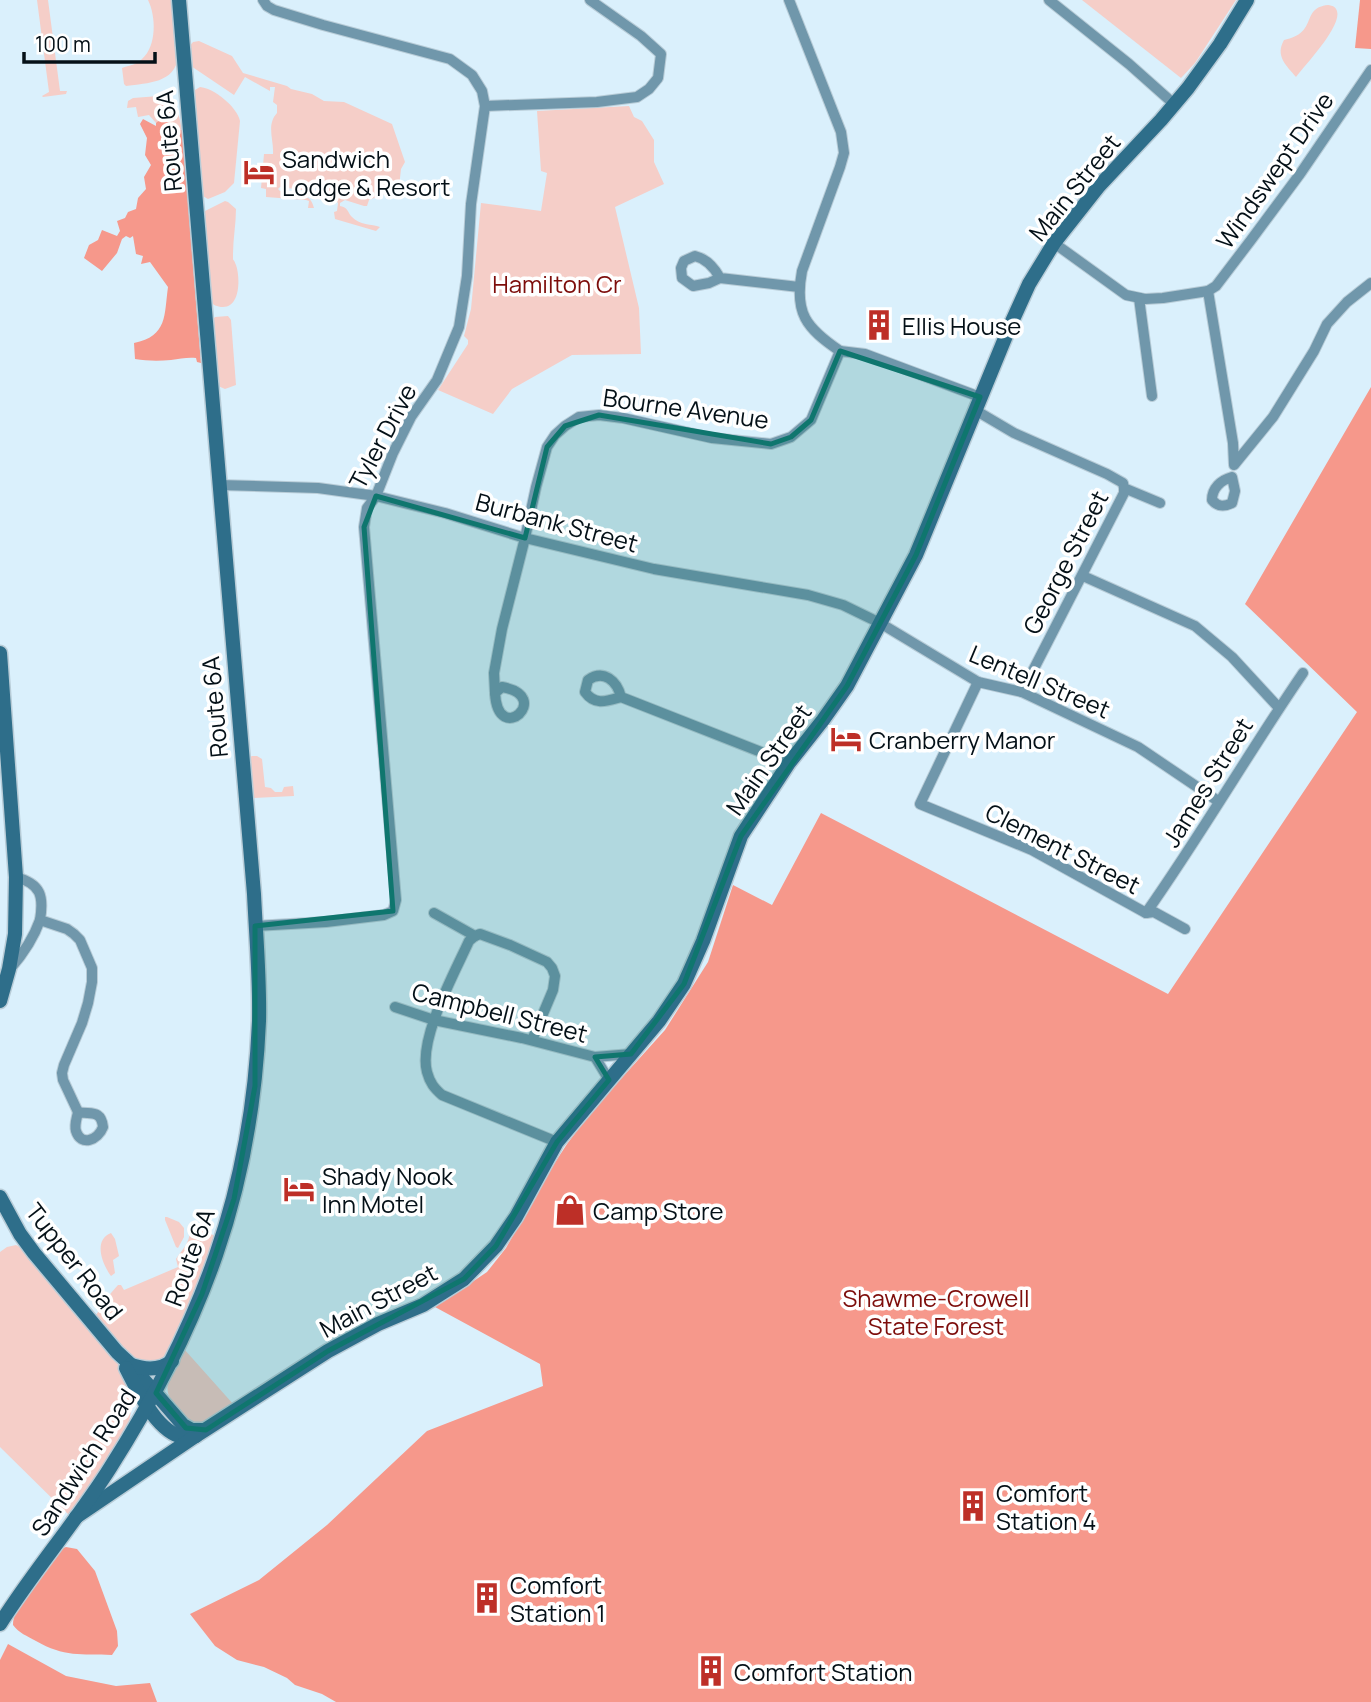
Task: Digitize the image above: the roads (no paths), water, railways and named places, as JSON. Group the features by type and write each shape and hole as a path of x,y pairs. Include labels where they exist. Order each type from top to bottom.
{"main road":[{"name":"Route 6A","path":"156,1393 195,1311 219,1250 234,1199 250,1121 259,1019 256,926 179,0"},
{"name":"Main Street","path":"76,1517 201,1432 328,1351 423,1305 464,1279 496,1246 557,1142 673,1002 689,974 741,836 789,763 847,686 916,555 1029,284 1054,243 1099,187 1188,88 1247,0"},
{"path":"0,653 16,877 15,934 0,1002"},
{"name":"Tupper Road","path":"0,1197 27,1244 117,1352 156,1393"},
{"name":"Tupper Road","path":"117,1352 147,1408"},
{"path":"131,1365 156,1368 173,1361"},
{"path":"156,1393 186,1428 201,1432"},
{"name":"Sandwich Road","path":"0,1624 111,1467 156,1393"},
{"path":"147,1408 176,1435 188,1438 201,1432"}],"street":[{"path":"262,0 267,6 286,14 450,59 472,75 481,91 485,106 597,102 637,97 649,89 658,78 662,54 590,0"},
{"path":"789,0 838,121 844,143 840,167 802,271 800,306 807,323 820,338 841,351 864,354 977,404 1014,433 1107,474 1123,483 1124,488 1160,503"},
{"path":"1049,0 1174,104"},
{"name":"Windswept Drive","path":"1208,291 1216,286 1300,174 1371,71"},
{"name":"Tyler Drive","path":"256,926 326,922 384,915 393,911 396,900 364,527 367,508 376,496 393,453 411,417 437,380 460,327 467,276 471,204 485,106"},
{"path":"1054,243 1126,295 1163,298 1208,291 1233,443 1232,477"},
{"path":"720,278 799,287"},
{"path":"1234,466 1273,416 1314,351 1327,324 1371,283"},
{"path":"1139,298 1152,396"},
{"name":"Bourne Avenue","path":"495,693 494,673 502,629 536,487 547,447 555,435 579,417 599,415 712,438 771,444 791,437 811,420 841,351"},
{"name":"Burbank Street","path":"219,485 318,488 376,496 445,513 525,538 654,569 843,604 880,623"},
{"name":"George Street","path":"1022,692 1083,576 1124,493 1124,488"},
{"path":"1083,576 1195,626 1232,657 1279,708"},
{"name":"Lentell Street","path":"880,623 978,682 1022,692 1138,747 1218,802"},
{"name":"James Street","path":"1146,913 1187,855 1218,802 1303,673"},
{"name":"Clement Street","path":"978,682 920,804 1032,850 1146,913 1154,912 1185,929"},
{"path":"621,697 789,763"},
{"path":"9,969 34,936 42,907 36,886 28,880 16,877"},
{"path":"433,913 475,936"},
{"path":"40,920 74,934 80,940 92,968 88,1003 62,1073 72,1103 78,1112"},
{"path":"532,1040 553,990 555,976 552,968 547,962 510,945 480,934 475,936 469,941 433,1020 426,1069 432,1087 442,1095 557,1142"},
{"name":"Campbell Street","path":"395,1007 433,1020 595,1056 631,1054"},
{"name":"Campbell Street","path":"595,1056 610,1080"}],"place":[{"name":"Sandwich Lodge & Resort","path":"259,172"},
{"name":"Ellis House","path":"879,325"},
{"name":"Cranberry Manor","path":"846,739"},
{"name":"Shady Nook Inn Motel","path":"299,1189"},
{"name":"Camp Store","path":"570,1210"},
{"name":"Comfort Station 4","path":"973,1506"},
{"name":"Comfort Station 1","path":"487,1598"},
{"name":"Comfort Station","path":"711,1671"}],"park label":[{"name":"Hamilton Cr","path":"557,283"},
{"name":"Shawme-Crowell State Forest","path":"936,1311"}]}
